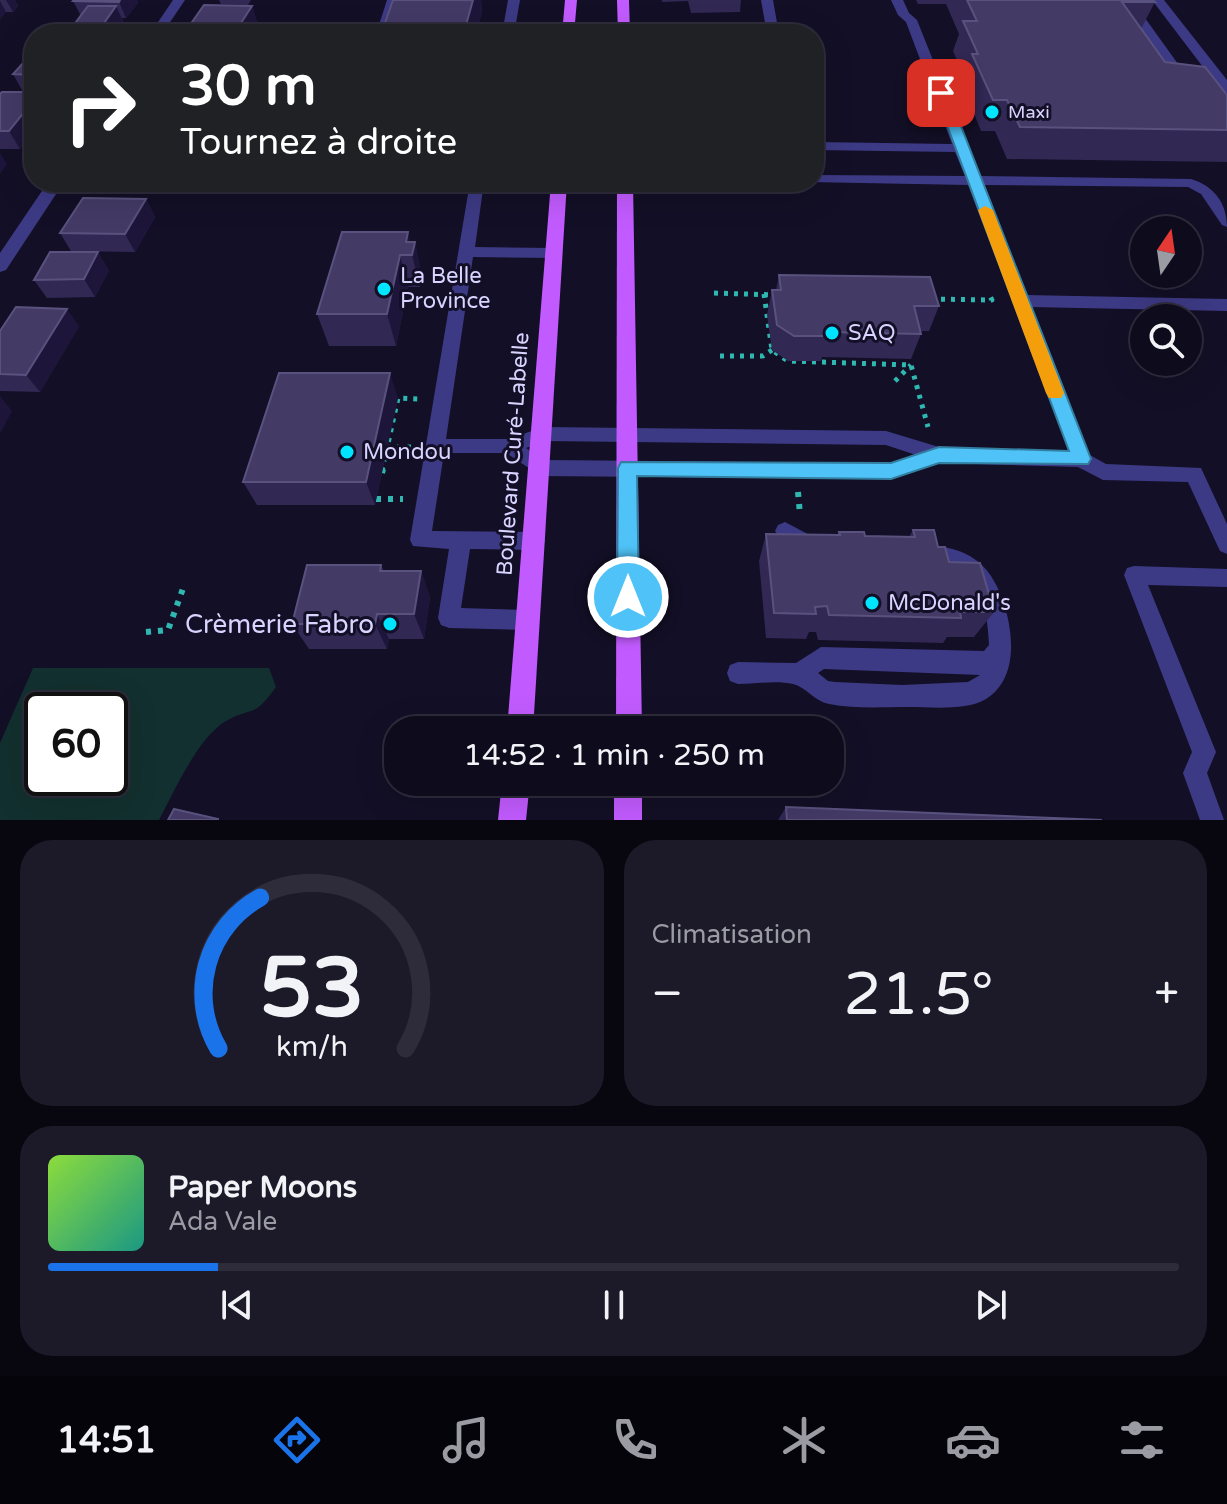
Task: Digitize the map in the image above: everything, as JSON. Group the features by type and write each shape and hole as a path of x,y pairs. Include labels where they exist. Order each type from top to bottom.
{"main road":[{"path":"569,24 571,0"},
{"path":"623,0 624,24"},
{"name":"Boulevard Curé-Labelle","path":"521,716 558,192"},
{"path":"625,192 629,716"},
{"path":"512,820 515,796"},
{"path":"628,796 628,820"}],"street":[{"path":"163,24 179,0"},
{"path":"1158,0 1227,89"},
{"path":"0,266 49,192"}],"lane":[{"path":"385,24 393,0"},
{"path":"510,24 514,0"},
{"path":"767,0 771,24"},
{"path":"897,0 904,15 911,20 1081,459"},
{"path":"1126,0 1194,94"},
{"path":"824,146 961,148"},
{"path":"824,179 1191,183 1206,191 1221,205 1227,222"},
{"path":"475,192 420,540 535,541"},
{"path":"466,252 555,253"},
{"path":"1019,301 1227,305"},
{"path":"436,446 509,446 543,434 886,438 939,455 1081,459 1103,472 1194,474 1227,545"},
{"path":"509,446 541,468 891,471 939,455"},
{"path":"785,531 819,550 834,551"},
{"path":"461,540 449,618 528,620"},
{"path":"738,673 799,674 826,692 961,695 976,692 989,683 997,670 1001,648 991,600 976,569 955,557 896,553"},
{"path":"1212,820 1195,773 1204,752 1134,575 1227,578"},
{"path":"799,674 821,658 981,664 992,659 1001,648"}],"path":[{"path":"916,298 992,300 988,290"},
{"path":"714,293 779,295"},
{"path":"764,294 772,350 788,361 911,365"},
{"path":"720,356 763,356 772,350"},
{"path":"895,381 911,365"},
{"path":"911,365 923,415"},
{"path":"375,505 398,398"},
{"path":"146,632 168,630 185,583"}],"green space":[{"path":"33,668 269,668 276,687 258,708 226,721 206,739 159,820 0,820 0,743"}],"building":[{"path":"74,0 120,0 119,2"},
{"path":"393,0 473,0 466,24 385,24"},
{"path":"967,0 1153,0 1155,2 1122,2 1165,62 1205,67 1227,95 1227,130 1020,127 1007,100 993,100 972,54 978,54 963,21 977,21"},
{"path":"204,5 252,6 240,24 191,24"},
{"path":"88,6 116,6 103,24 74,24"},
{"path":"24,62 24,75 13,74"},
{"path":"24,92 24,112 9,131 0,131 0,94"},
{"path":"83,198 146,199 125,234 60,233"},
{"path":"342,232 408,232 406,242 415,242 412,255 400,255 387,314 317,314"},
{"path":"50,252 98,252 84,279 34,280"},
{"path":"779,275 930,277 939,306 914,306 921,334 827,332 828,336 794,336 777,325 772,290 781,290"},
{"path":"16,307 67,309 26,375 0,374 0,331"},
{"path":"279,373 390,373 366,482 243,482"},
{"path":"913,530 934,530 938,547 945,547 949,562 980,563 994,612 960,612 961,618 829,615 827,606 815,607 816,614 774,613 766,534 840,535 839,532 864,532 865,536 915,537"},
{"path":"307,565 381,565 380,571 421,571 414,614 377,614 375,624 292,624"},
{"path":"786,807 1102,820 787,820"},
{"path":"174,809 218,819 218,820 168,820"}],"slow traffic":[{"path":"985,210 1055,393"}],"place":[{"name":"Maxi","path":"992,112"},
{"name":"La Belle Province","path":"384,289"},
{"name":"SAQ","path":"832,333"},
{"name":"Mondou","path":"347,452"},
{"name":"McDonald's","path":"872,603"},
{"name":"Crèmerie Fabro","path":"390,624"}],"route":[{"path":"628,597 627,468 891,471 939,455 1081,459 941,93"}]}
